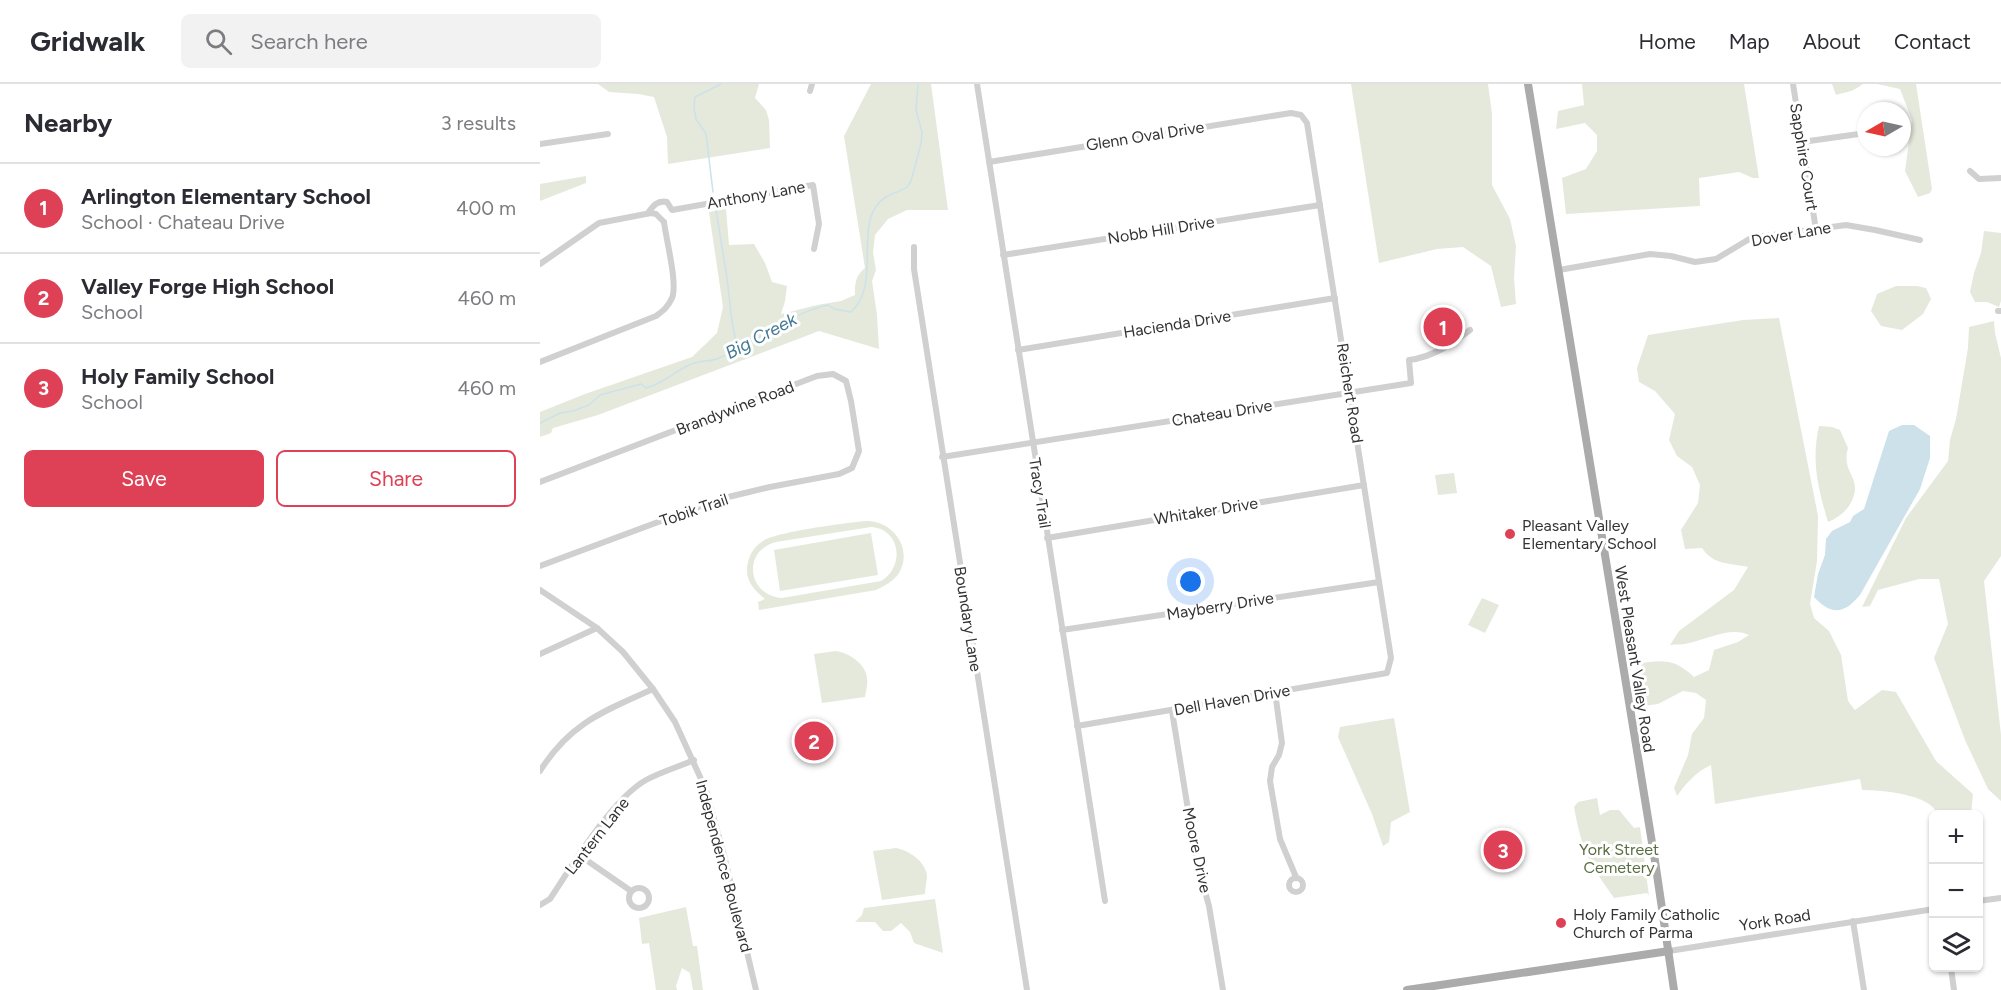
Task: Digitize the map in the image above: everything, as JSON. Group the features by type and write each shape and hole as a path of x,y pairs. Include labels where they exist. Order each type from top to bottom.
{"main road":[{"name":"West Pleasant Valley Road","path":"1528,84 1674,990"},
{"name":"York Road","path":"1407,990 1669,951"}],"street":[{"path":"810,92 812,84"},
{"name":"Tracy Trail","path":"977,84 1105,902"},
{"name":"Sapphire Court","path":"1793,84 1816,230"},
{"name":"Glenn Oval Drive","path":"989,162 1291,113 1301,116"},
{"name":"Reichert Road","path":"1301,116 1307,123 1391,658 1387,673"},
{"path":"540,144 608,134"},
{"path":"1802,142 1857,134"},
{"path":"1970,171 1979,179 2001,178"},
{"name":"Anthony Lane","path":"540,264 599,223 648,213 657,202 667,202 672,210 813,185 819,224 814,249"},
{"name":"Nobb Hill Drive","path":"1003,255 1320,205"},
{"path":"663,222 670,216 672,210"},
{"path":"540,362 656,316 667,308 673,296 674,285 663,222 656,214 648,213"},
{"name":"Dover Lane","path":"1559,270 1650,254 1695,262 1716,258 1750,238 1846,225 1920,240"},
{"name":"Boundary Lane","path":"914,247 914,269 942,457 1028,990"},
{"name":"Hacienda Drive","path":"1018,350 1335,298"},
{"name":"Chateau Drive","path":"942,457 1411,383 1409,360 1425,358 1443,350 1470,330"},
{"name":"Brandywine Road","path":"540,482 818,376 833,374 846,381 851,400 859,451 852,468"},
{"name":"Tobik Trail","path":"540,566 720,499 839,474 852,468"},
{"name":"Whitaker Drive","path":"1047,538 1364,485"},
{"name":"Mayberry Drive","path":"1062,630 1379,582"},
{"name":"Independence Boulevard","path":"540,590 597,628 623,652 653,689 675,722 706,790 756,990"},
{"path":"540,654 597,628"},
{"name":"Dell Haven Drive","path":"1077,726 1387,673"},
{"path":"540,771 565,739 584,722 653,689"},
{"path":"1275,692 1282,743 1279,756 1272,767 1270,781 1280,839 1296,878"},
{"name":"Moore Drive","path":"1172,711 1196,859 1209,906 1223,990"},
{"name":"Lantern Lane","path":"540,905 550,899 605,819 627,795 645,780 694,760"},
{"path":"579,855 632,891"},
{"path":"1983,900 2001,898"},
{"name":"York Road","path":"1669,951 1929,910"},
{"path":"1853,921 1864,990"},
{"path":"1952,972 1954,990"}],"green space":[{"path":"598,84 759,84 755,98 766,110 769,120 770,148 668,164 667,137 654,97 609,92"},
{"path":"871,84 931,84 948,210 907,210 888,219 875,235 873,253 876,270 872,281 879,349 819,331 598,415 553,428 551,433 540,437 540,412 692,357 717,333 723,307 709,212 726,209 729,245 754,244 765,263 772,282 787,286 781,314 841,301 855,295 856,280 865,268 844,136"},
{"path":"1351,84 1488,84 1492,114 1492,185 1510,219 1516,246 1514,278 1516,304 1501,307 1491,266 1463,247 1437,249 1379,263"},
{"path":"1582,84 1744,84 1759,178 1739,172 1699,178 1700,206 1566,214 1562,178 1586,169 1597,151 1597,135 1585,123 1556,129 1558,111 1584,105"},
{"path":"1832,84 1863,84 1836,95"},
{"path":"1877,84 1916,84 1932,189 1930,193 1918,197 1905,171 1907,156 1911,156 1911,102 1905,102 1900,89"},
{"path":"586,176 586,183 540,201 540,184"},
{"path":"1984,231 2001,233 2001,301 1999,307 1987,302 1975,302 1970,292 1981,253"},
{"path":"1896,286 1926,288 1931,299 1923,314 1902,330 1881,326 1871,311 1877,294"},
{"path":"1779,318 1818,516 1817,561 1810,604 1814,618 1829,631 1841,655 1848,701 1855,710 1882,690 1896,692 1936,761 1973,794 1971,810 1935,810 1925,802 1904,794 1862,790 1860,779 1715,804 1711,765 1692,778 1677,796 1674,788 1688,755 1692,734 1704,718 1706,700 1696,693 1683,691 1658,704 1643,706 1636,664 1674,663 1694,677 1709,670 1714,650 1738,642 1749,635 1735,632 1719,634 1687,644 1670,645 1679,631 1734,590 1748,567 1728,564 1711,558 1702,548 1685,549 1681,530 1698,503 1700,485 1692,467 1677,456 1669,440 1675,414 1655,391 1639,382 1637,368 1648,335 1743,320"},
{"path":"1994,321 2001,358 2001,556 1984,581 2001,735 2001,801 1988,789 1965,740 1934,658 1948,624 1939,579 1919,579 1878,590 1870,606 1862,607 1906,518 1948,461 1968,348 1969,327"},
{"path":"1819,426 1840,430 1848,448 1848,467 1855,485 1854,496 1849,506 1842,514 1828,522 1817,474 1816,451"},
{"path":"1454,473 1457,493 1438,495 1435,475"},
{"path":"868,521 886,526 898,538 902,546 903,564 894,579 876,590 759,610 758,602 765,599 752,586 747,568 752,553 759,543 797,531","holes":["871,527 889,534 896,550 894,567 881,581 782,598 770,595 756,581 753,572 758,554 765,547 776,542"]},
{"path":"871,533 878,575 780,591 774,550"},
{"path":"1482,598 1499,605 1485,633 1468,625"},
{"path":"836,651 851,657 864,668 867,680 865,697 822,703 814,654"},
{"path":"1394,718 1410,812 1391,822 1389,842 1383,846 1372,814 1338,737 1340,727"},
{"name":"York Street Cemetery","path":"1597,798 1600,815 1610,810 1619,810 1634,828 1640,827 1649,896 1647,893 1614,898 1591,863 1582,840 1574,807 1578,802"},
{"path":"896,848 911,854 923,865 927,875 925,894 882,900 873,851"},
{"path":"935,899 943,953 914,943 910,932 901,923 891,931 883,931 875,922 855,922 862,915 864,908"},
{"path":"686,907 693,946 697,946 703,990 693,990 690,973 682,968 676,986 677,990 656,990 649,943 642,944 639,918"}],"water":[{"path":"1902,425 1914,425 1930,436 1930,458 1920,489 1860,595 1849,606 1832,610 1814,597 1818,574 1825,555 1826,539 1832,531 1850,522 1853,516 1864,509 1889,431"}],"waterway":[{"path":"713,192 706,134 696,119 694,108 695,97 721,84"},
{"name":"Big Creek","path":"540,423 560,413 589,405 600,395 641,384 646,388 653,386 692,364 733,352 813,309 828,305 834,309 851,312 861,299 865,284 870,220 876,207 886,197 907,187 911,181 922,132 916,110 918,84"},
{"path":"716,210 737,348"}],"place":[{"name":"Arlington Elementary School","path":"1443,327"},
{"name":"Pleasant Valley Elementary School","path":"1510,534"},
{"name":"Valley Forge High School","path":"814,741"},
{"name":"Holy Family School","path":"1503,850"},
{"name":"Holy Family Catholic Church of Parma","path":"1561,923"}]}
